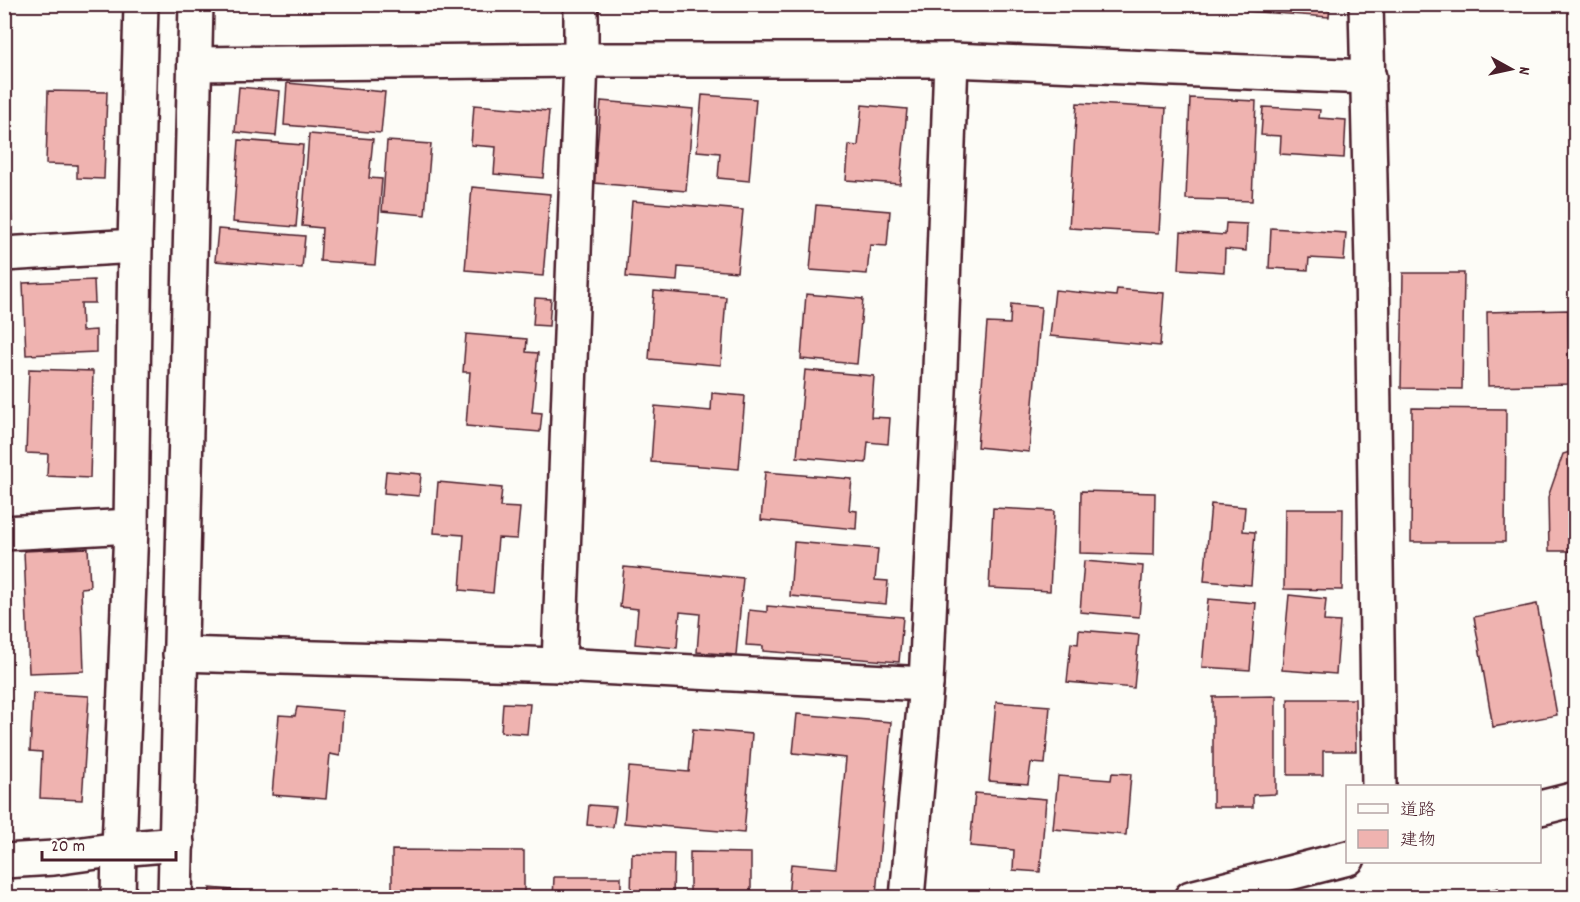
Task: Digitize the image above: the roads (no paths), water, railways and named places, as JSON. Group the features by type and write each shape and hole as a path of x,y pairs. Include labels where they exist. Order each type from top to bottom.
{"street":[{"path":"118,897 131,526 141,4"},
{"path":"175,897 196,4"},
{"path":"559,665 582,4"},
{"path":"1366,4 1380,785"},
{"path":"195,64 581,60 951,60 1369,77"},
{"path":"907,897 926,684 951,60"},
{"path":"4,254 135,246"},
{"path":"4,533 131,526"},
{"path":"180,654 559,665 926,684"},
{"path":"1541,808 1575,799"},
{"path":"4,861 54,858 177,844"},
{"path":"1191,897 1346,858"}]}
